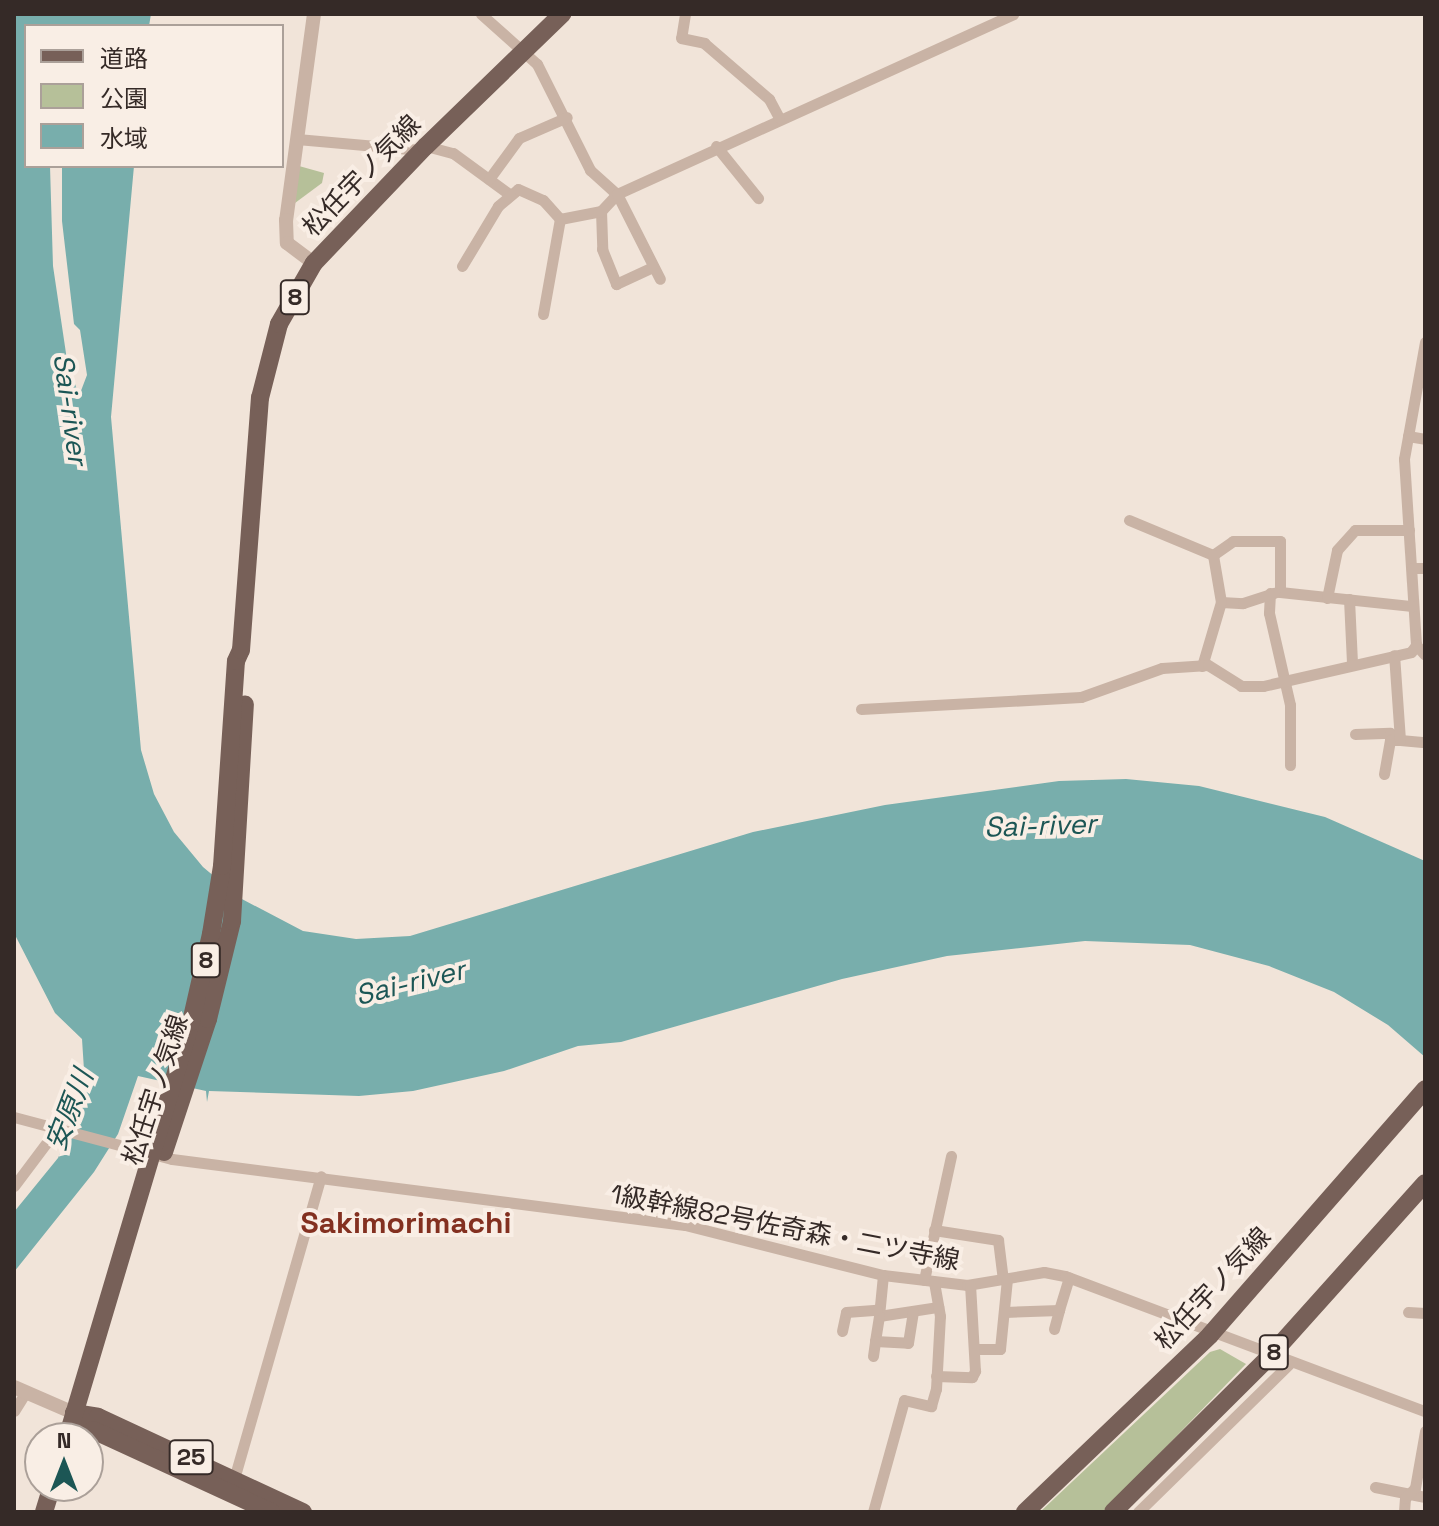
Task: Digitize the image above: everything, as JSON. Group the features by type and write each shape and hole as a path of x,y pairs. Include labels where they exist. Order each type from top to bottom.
{"main road":[{"name":"松任宇ノ気線","path":"71,1422 228,940 246,661 241,650 260,398 279,324 314,263 424,148 562,14"},
{"name":"松任宇ノ気線","path":"1025,1512 1210,1335 1425,1089"},
{"name":"8","path":"1127,1509 1425,1183"},
{"name":"25","path":"74,1413 98,1417 303,1512"},
{"name":"25","path":"74,1413 93,1430 271,1512"}],"street":[{"path":"314,14 287,243 314,263"},
{"path":"481,14 537,64 567,117 590,170 617,194 660,279"},
{"path":"685,14 681,38 704,43 769,99 779,118"},
{"path":"560,219 601,211 617,194 716,146 1013,14"},
{"path":"489,179 519,138 567,117"},
{"path":"297,139 453,153 509,194 529,192 560,219"},
{"path":"716,146 758,198"},
{"path":"462,266 509,194"},
{"path":"601,211 602,249 616,284 653,267"},
{"path":"543,314 560,219"},
{"path":"861,709 1081,697 1162,668 1202,666 1221,670 1241,686 1285,682 1352,663 1422,650 1412,606 1419,568 1409,530 1404,459 1423,370 1425,342"},
{"path":"1408,436 1425,439"},
{"path":"1129,520 1213,555"},
{"path":"1327,598 1337,550 1347,537 1363,528 1409,530"},
{"path":"1213,555 1233,541 1280,541 1275,592 1269,613 1285,682 1293,737 1290,765"},
{"path":"1202,666 1221,602 1213,555"},
{"path":"1221,602 1243,603 1275,592 1412,606"},
{"path":"1349,599 1352,663"},
{"path":"1384,774 1395,740 1394,655"},
{"path":"1355,734 1390,733 1395,740"},
{"path":"1395,740 1425,742"},
{"name":"1級幹線82号佐奇森・二ツ寺線","path":"14,1117 157,1155 685,1225 883,1275 970,1285 1044,1272 1069,1278 1210,1335 1425,1411"},
{"path":"14,1186 59,1131"},
{"path":"873,1512 904,1400 931,1406 936,1376 938,1307 929,1281 934,1230 951,1156"},
{"path":"234,1479 321,1176"},
{"path":"934,1230 998,1240 1005,1280 1000,1349 975,1349"},
{"path":"873,1356 883,1275"},
{"path":"1054,1329 1069,1278"},
{"path":"936,1376 972,1377 975,1349 970,1285"},
{"path":"842,1331 846,1312 878,1313 938,1307"},
{"path":"1005,1312 1059,1310"},
{"path":"875,1341 908,1343 913,1311"},
{"path":"1408,1312 1425,1313"},
{"path":"1127,1509 1289,1364"},
{"path":"14,1411 20,1389 74,1413"},
{"path":"1404,1512 1425,1431"},
{"path":"1375,1487 1425,1497"}],"green space":[{"path":"299,166 324,173 322,183 295,203"},
{"path":"1220,1349 1246,1364 1111,1504 1102,1512 1040,1512 1210,1352"}],"water":[{"name":"Sai-river","path":"14,14 151,14 149,24 24,24 24,168 50,168 53,266 67,360 79,396 87,375 80,330 74,324 62,221 62,168 134,168 111,417 141,750 154,794 174,832 203,867 240,898 303,931 356,939 410,936 753,832 885,805 1059,781 1126,779 1199,786 1325,817 1425,861 1425,1057 1388,1025 1334,992 1269,966 1190,945 1085,941 947,956 842,979 621,1042 578,1046 504,1071 413,1091 359,1096 209,1091 207,1102 206,1091 138,1076 118,1134 94,1172 14,1272 14,1212 58,1158 75,1118 84,1070 82,1039 55,1013 14,933"}],"district":[{"name":"Sakimorimachi","path":"406,1223"}],"water label":[{"name":"安原川","path":"69,1110"}]}
